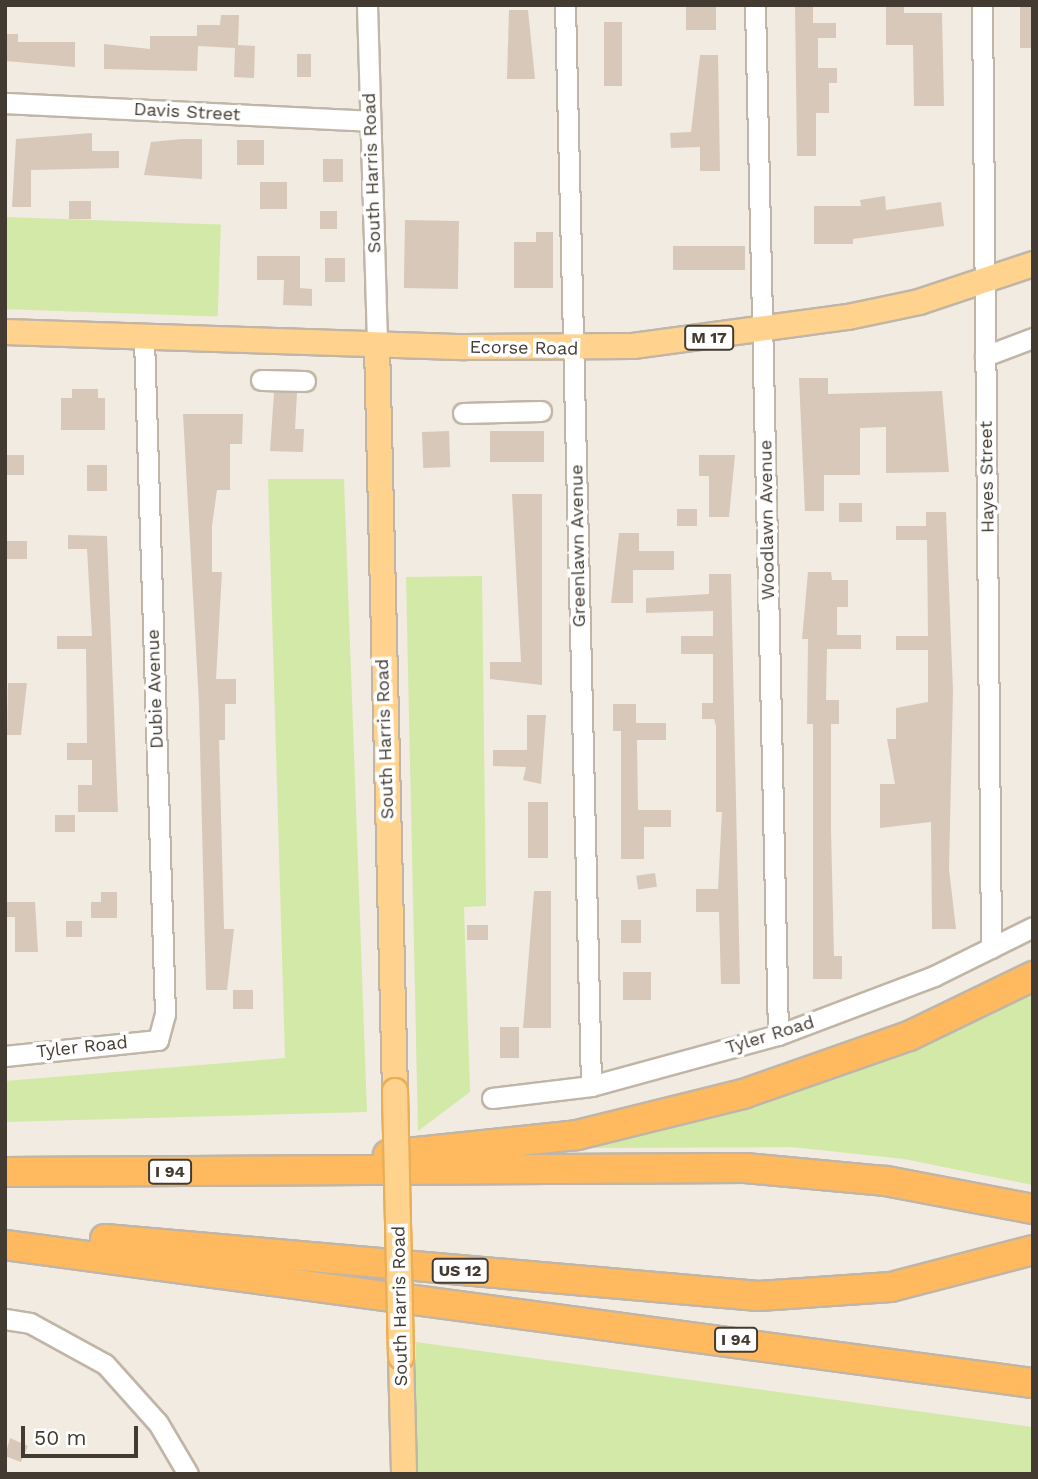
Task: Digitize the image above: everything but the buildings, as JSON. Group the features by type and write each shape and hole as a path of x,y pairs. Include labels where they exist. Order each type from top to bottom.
{"highway":[{"path":"335,1172 387,1156 577,1135 743,1094 909,1036 1033,976"},
{"name":"I 94","path":"5,1172 806,1171 1033,1209"},
{"name":"US 12","path":"17,1247 84,1237 759,1296 891,1287 980,1268 1033,1250"},
{"name":"I 94","path":"17,1247 1033,1383"}],"main road":[{"name":"Ecorse Road","path":"5,332 574,349 764,332 919,302 1033,264"},
{"name":"South Harris Road","path":"377,345 404,1474"}],"street":[{"name":"South Harris Road","path":"367,5 377,345"},
{"name":"Greenlawn Avenue","path":"565,5 591,1086"},
{"name":"Woodlawn Avenue","path":"755,5 778,1035"},
{"name":"Hayes Street","path":"982,5 991,948"},
{"name":"Davis Street","path":"5,103 370,121"},
{"name":"Dubie Avenue","path":"144,337 166,1014 158,1040"},
{"path":"985,356 1033,338"},
{"path":"261,380 305,382"},
{"path":"463,413 541,411"},
{"name":"Tyler Road","path":"492,1098 591,1086 778,1035 867,1004 1033,927"},
{"name":"Tyler Road","path":"5,1056 158,1040"},
{"path":"5,1320 30,1323 105,1364 158,1423 188,1474"}],"green space":[{"path":"5,217 221,225 218,316 5,309"},
{"path":"268,479 344,479 367,1112 5,1122 5,1081 285,1058"},
{"path":"482,576 486,906 464,907 470,1092 418,1131 406,577"},
{"path":"1033,993 1033,1185 904,1159 791,1147 579,1148 815,1086"},
{"path":"416,1342 1033,1427 1033,1474 413,1474"}]}
